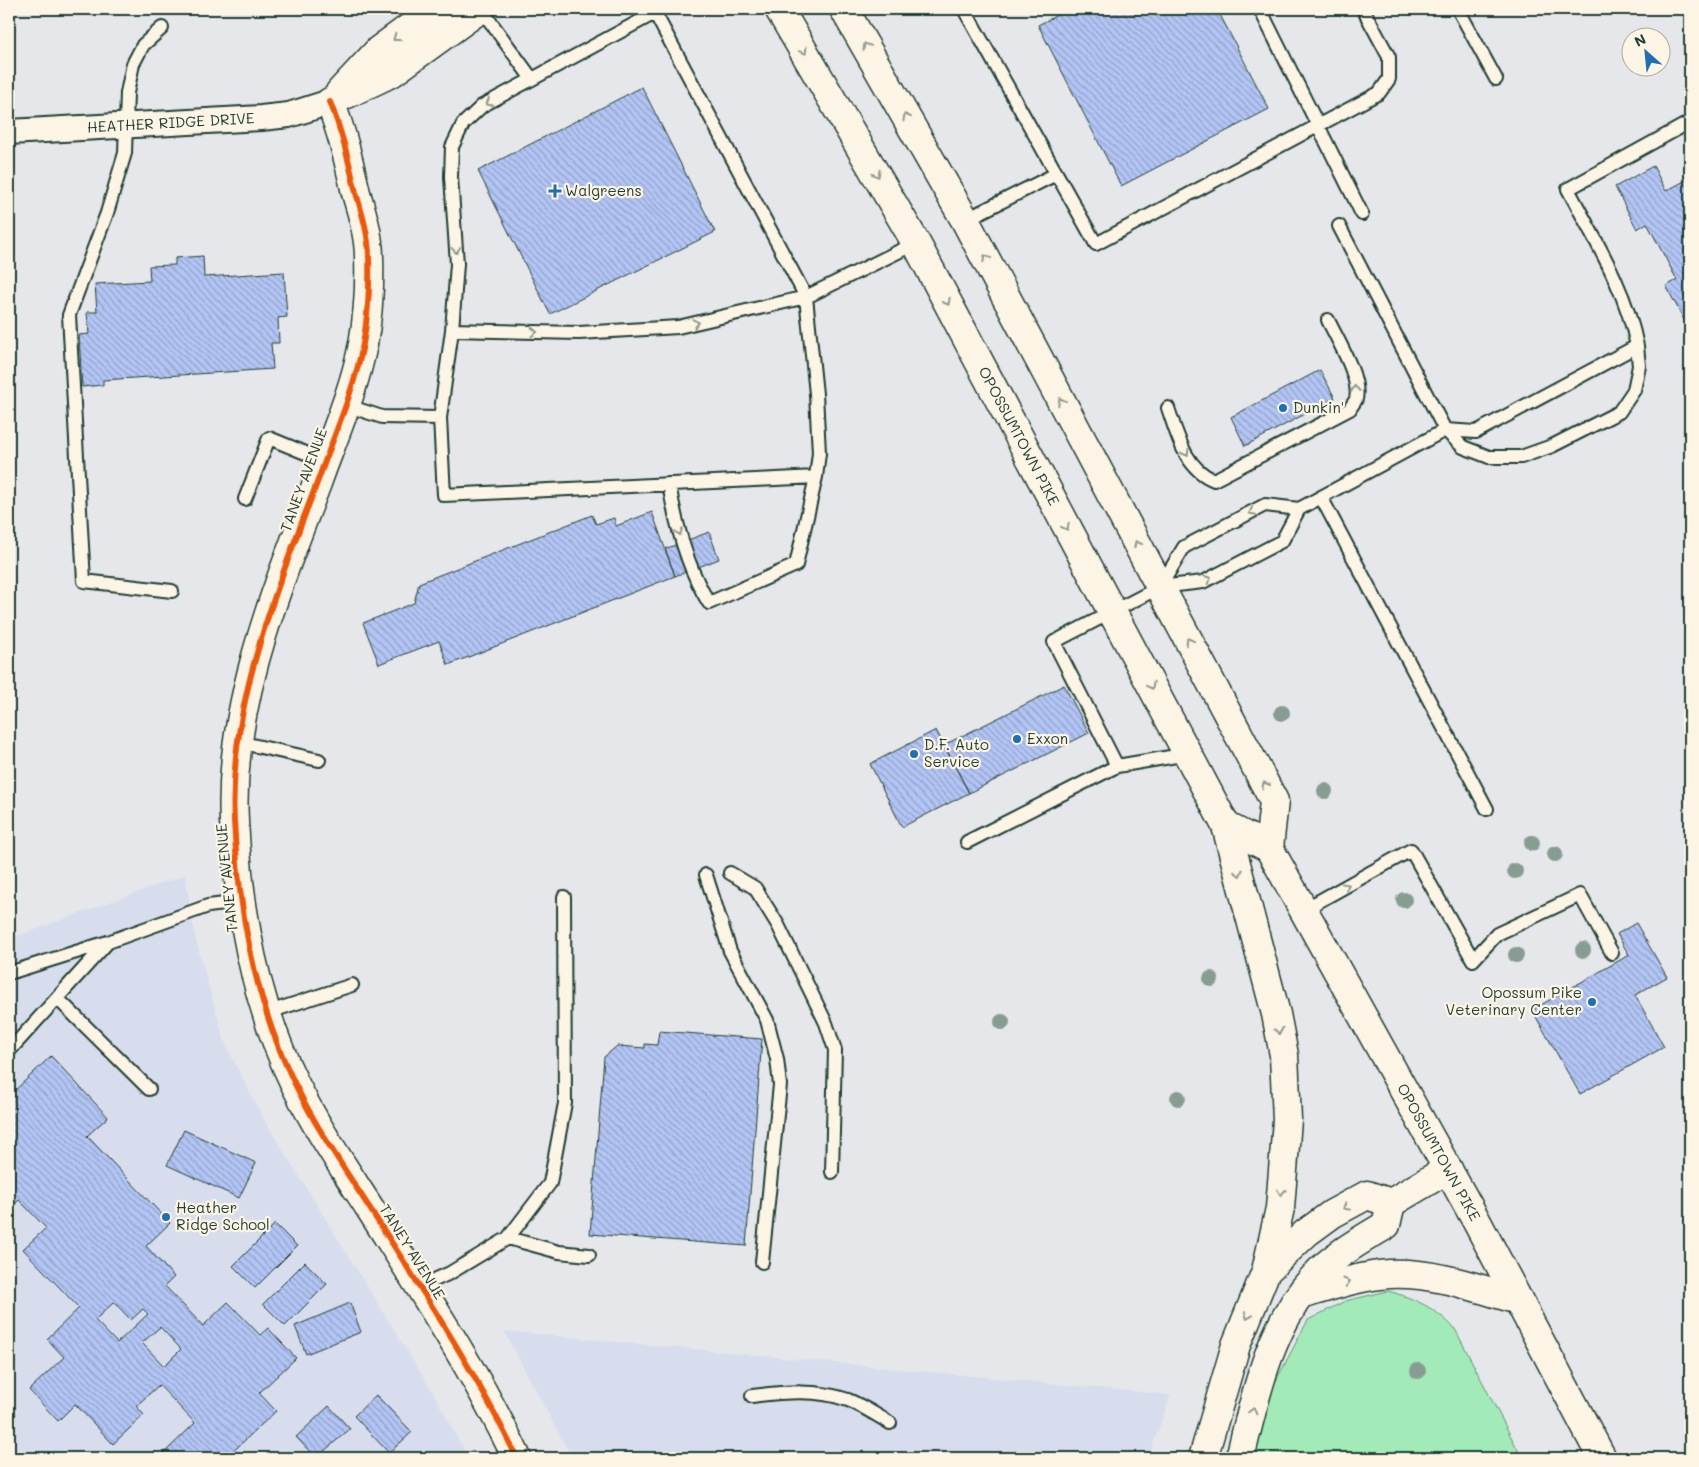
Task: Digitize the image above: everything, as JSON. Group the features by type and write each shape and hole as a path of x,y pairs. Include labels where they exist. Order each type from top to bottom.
{"main road":[{"path":"330,102 379,50 434,9"},
{"path":"330,102 393,72 480,9"},
{"name":"OPOSSUMTOWN PIKE","path":"779,9 916,243 1226,826 1276,1014 1286,1080 1285,1161 1280,1208 1266,1271"},
{"path":"844,9 965,220 1274,801 1269,848 1226,826"},
{"name":"TANEY AVENUE","path":"330,102 341,130 369,253 368,302 363,346 345,405 279,583 258,651 238,742 233,817 246,941 266,1014 280,1052 306,1104 491,1404 517,1458"},
{"name":"OPOSSUMTOWN PIKE","path":"1269,848 1448,1170 1602,1458"},
{"path":"1240,1458 1265,1367 1280,1329 1300,1295 1315,1276 1334,1259 1386,1225 1391,1203 1448,1170"},
{"path":"1203,1458 1236,1345 1266,1271 1306,1233 1332,1214 1367,1195 1391,1203"},
{"path":"1300,1295 1361,1278 1391,1274 1425,1276 1452,1281 1518,1300"}],"street":[{"name":"HEATHER RIDGE DRIVE","path":"9,132 289,115 330,102"}],"lane":[{"path":"480,9 532,79"},
{"path":"964,9 1096,244 1379,93 1389,78 1389,57 1363,9"},
{"path":"1260,9 1362,214"},
{"path":"1458,9 1496,79"},
{"path":"669,484 676,522 698,585 709,603 796,565 816,477 819,453 816,394 806,297 654,13 482,106 463,124 452,147 451,177 457,264 452,330 440,418 444,495 669,484 816,477"},
{"path":"162,28 143,45 133,64 127,93 125,153 107,213 69,315 84,581 172,591"},
{"path":"1340,226 1445,430 1463,447 1489,457 1521,457 1552,446 1619,412 1634,390 1639,366 1631,316 1568,189 1690,122"},
{"path":"965,220 1056,174"},
{"path":"452,330 580,333 678,327 806,297 916,243"},
{"path":"1168,408 1185,452 1196,469 1214,480 1350,409 1356,399 1352,370 1328,320"},
{"path":"1117,766 1054,642 1160,587 1203,582 1282,540 1299,509 1445,430 1476,432 1637,346"},
{"path":"345,405 382,417 440,418"},
{"path":"245,499 269,438 325,461"},
{"path":"1320,498 1487,809"},
{"path":"1160,587 1184,547 1265,505 1299,509"},
{"path":"238,742 319,760"},
{"path":"967,842 1117,766 1188,754"},
{"path":"1303,910 1411,850 1473,960 1497,934 1580,895 1612,953"},
{"path":"730,873 755,888 778,925 826,1022 835,1050 832,1172"},
{"path":"706,875 730,952 767,1020 777,1059 780,1085 762,1262"},
{"path":"420,1287 508,1238 550,1183 565,1103 564,897"},
{"path":"9,973 108,942 208,906 241,902"},
{"path":"9,1051 108,942"},
{"path":"266,1014 352,985"},
{"path":"57,998 149,1089"},
{"path":"508,1238 559,1252 589,1255"},
{"path":"752,1396 786,1391 817,1394 848,1400 890,1422"}],"shaded area":[{"name":"Heather Ridge School","path":"185,875 196,941 226,1046 263,1118 435,1396 468,1458 9,1458 9,939"},
{"path":"504,1331 1171,1395 1148,1458 572,1458"}],"green space":[{"path":"1388,1291 1424,1305 1440,1315 1455,1329 1522,1458 1253,1458 1271,1390 1308,1320 1345,1301"}],"building":[{"path":"1069,9 1217,9 1269,109 1121,186 1038,25"},
{"path":"642,87 715,232 550,314 478,171"},
{"path":"1653,166 1666,191 1690,178 1690,331 1666,286 1677,280 1647,223 1637,229 1615,187"},
{"path":"203,256 204,277 284,272 287,317 278,318 279,343 271,343 273,369 103,380 103,385 82,387 79,335 89,334 87,312 97,312 95,284 150,281 149,266 175,265 175,258"},
{"name":"Dunkin'","path":"1320,370 1335,398 1245,446 1231,417"},
{"path":"652,512 675,576 448,665 439,641 379,664 363,623 414,603 419,583 592,515 596,524 614,518 616,526"},
{"path":"709,532 719,559 675,576 665,549"},
{"name":"Exxon","path":"1064,685 1089,733 969,793 944,745"},
{"path":"936,730 969,793 902,827 870,764"},
{"name":"Opossum Pike Veterinary Center","path":"1636,923 1667,977 1635,995 1664,1047 1580,1094 1532,1010 1629,955 1617,934"},
{"path":"659,1031 762,1039 746,1246 590,1234 604,1057 617,1046 645,1048 645,1044 657,1045"},
{"path":"51,1056 108,1117 87,1136 170,1223 146,1246 174,1277 165,1286 203,1326 228,1302 260,1335 268,1328 296,1358 259,1393 276,1411 226,1458 167,1458 163,1454 195,1423 159,1385 136,1406 144,1415 113,1444 75,1404 58,1421 29,1390 64,1357 47,1339 79,1308 23,1249 46,1228 19,1200 9,1210 9,1096","holes":["114,1302 131,1320 143,1309 148,1314 117,1343 95,1320","160,1327 181,1349 164,1366 142,1343"]},
{"path":"184,1130 256,1163 239,1198 167,1165"},
{"path":"275,1224 297,1246 255,1288 233,1266"},
{"path":"305,1262 327,1284 285,1326 263,1304"},
{"path":"350,1303 361,1332 306,1354 295,1326"},
{"path":"376,1395 412,1432 389,1453 354,1416"},
{"path":"329,1406 350,1429 316,1458 296,1437"}],"cycle path":[{"path":"330,102 345,147 368,241 369,279 366,323 359,362 349,397 286,564 258,648 247,691 239,734 234,778 234,821 242,908 260,993 279,1048 298,1090 332,1149 428,1299 501,1425 517,1458"}],"place":[{"name":"Walgreens","path":"555,191"},
{"name":"Dunkin'","path":"1283,408"},
{"name":"Exxon","path":"1017,739"},
{"name":"D.F. Auto Service","path":"914,754"},
{"name":"Opossum Pike Veterinary Center","path":"1592,1002"},
{"name":"Heather Ridge School","path":"166,1217"}]}
